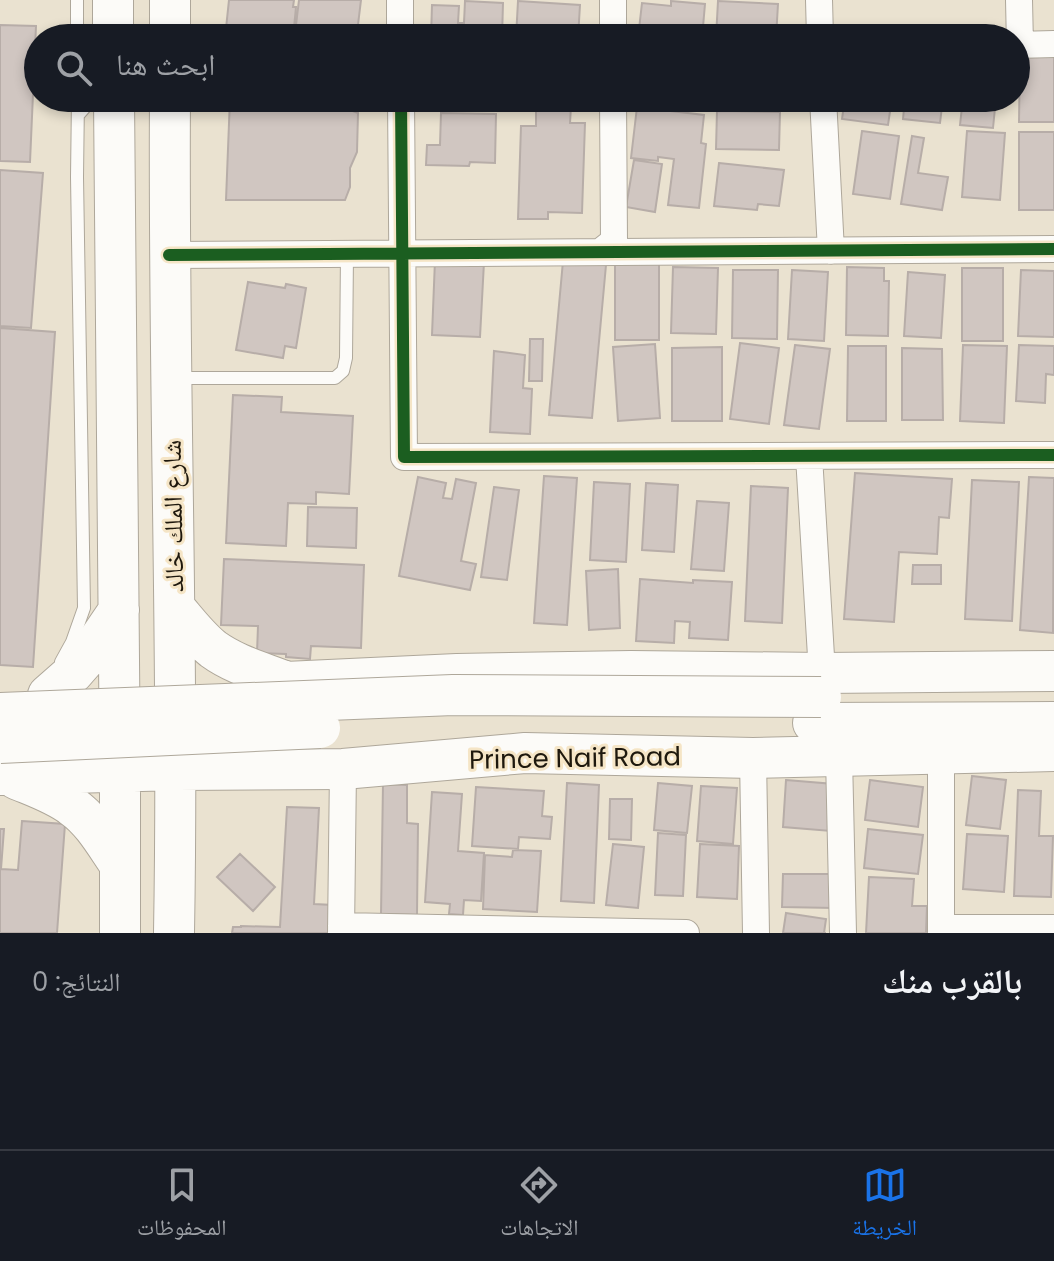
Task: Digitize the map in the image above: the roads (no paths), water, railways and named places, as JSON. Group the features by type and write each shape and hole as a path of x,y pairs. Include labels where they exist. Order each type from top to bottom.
{"main road":[{"path":"113,0 113,24"},
{"path":"170,0 170,24"},
{"name":"شارع الملك خالد","path":"114,112 120,933"},
{"name":"شارع الملك خالد","path":"170,112 169,255 177,770 174,933"},
{"path":"175,608 197,635 232,661 287,682"},
{"path":"29,696 73,673 119,610"},
{"name":"Prince Naif Road","path":"29,696 119,694 176,687 457,674 616,671 819,698 1054,722"},
{"name":"Prince Naif Road","path":"2,764 458,721 819,698 1054,671"},
{"name":"Prince Naif Road","path":"0,713 453,695 819,698 1054,695"},
{"name":"Prince Naif Road","path":"2,764 120,772 343,769 525,753 753,758 1054,751"},
{"path":"2,764 74,808 90,823 120,865"},
{"path":"176,851 200,806 216,788 255,770"}],"street":[{"path":"400,0 400,24"},
{"path":"613,0 613,24"},
{"path":"819,0 820,24"},
{"path":"1018,24 1019,0"},
{"path":"1030,45 1054,44"},
{"path":"401,112 404,457 1054,455"},
{"path":"600,252 614,241 613,112"},
{"path":"824,112 831,251"},
{"path":"169,255 1054,249"},
{"path":"809,456 819,698"},
{"path":"941,755 941,930 1054,928"},
{"path":"839,757 843,933"},
{"path":"753,758 756,933"},
{"path":"343,769 341,929 686,933"}],"lane":[{"path":"77,0 77,24"},
{"path":"29,696 54,675 72,642 84,608 77,177 78,115 81,112"},
{"path":"171,378 335,378 343,371 346,358 347,254"}]}
